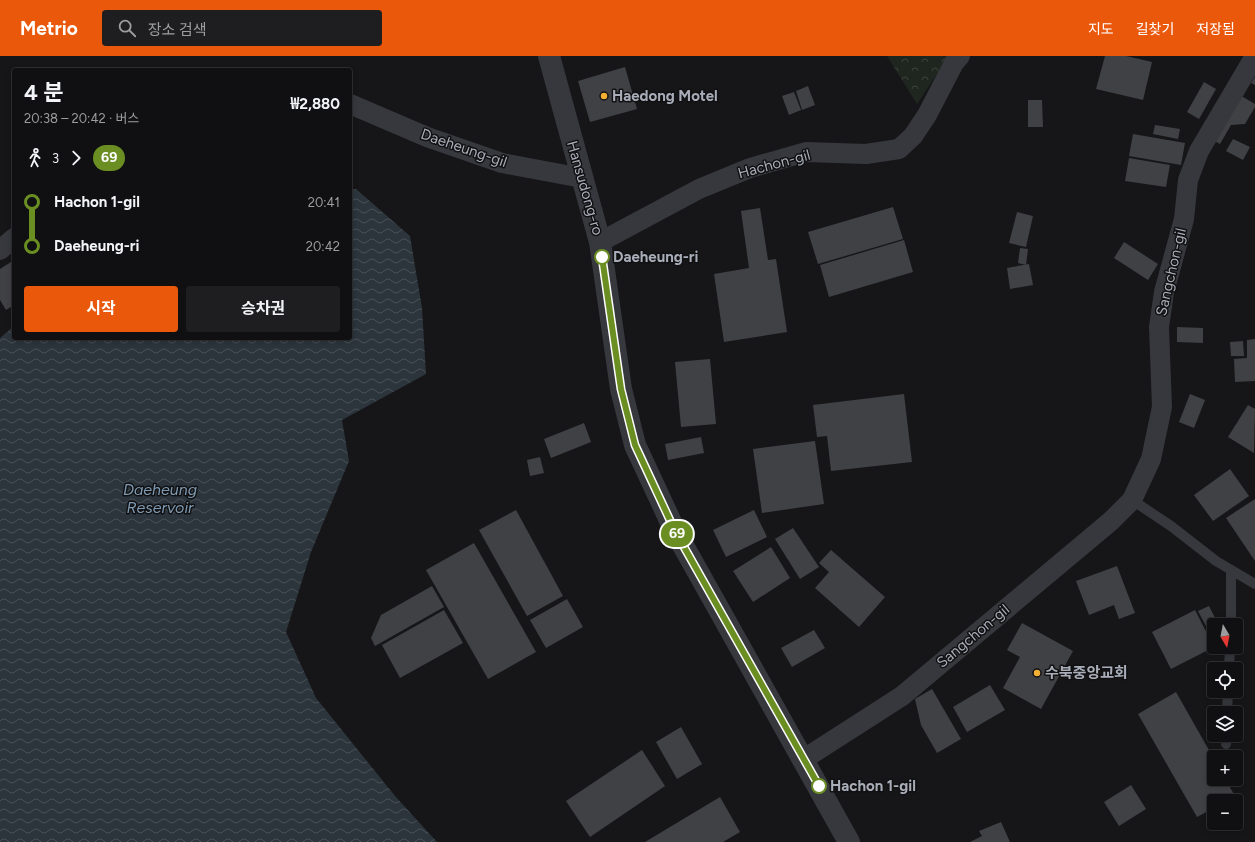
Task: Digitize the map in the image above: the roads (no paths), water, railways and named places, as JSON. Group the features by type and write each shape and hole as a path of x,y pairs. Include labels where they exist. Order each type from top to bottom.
{"street":[{"name":"Hansudong-ro","path":"548,56 600,242 621,389 635,445 675,531 804,759 849,842"},
{"name":"Hachon-gil","path":"600,242 699,189 750,168 806,152 866,154 899,149 913,136 927,115 954,63 960,56"},
{"name":"Sangchon-gil","path":"804,759 902,696 1111,521 1132,500 1151,459 1162,407 1159,327 1164,292 1184,219 1188,180 1199,151 1255,56"},
{"name":"Daeheung-gil","path":"352,105 427,137 502,163 582,178"},
{"path":"0,250 12,240"}],"lane":[{"path":"1132,500 1171,526 1216,561 1255,584"},
{"path":"1231,570 1231,618"}],"water":[{"name":"Daeheung Reservoir","path":"356,189 410,236 422,308 426,374 342,420 349,461 311,552 286,632 316,698 395,796 437,842 0,842 0,338 12,328 12,340 352,340 352,190"}],"place":[{"name":"Haedong Motel","path":"604,96"},
{"name":"Daeheung-ri","path":"602,257"},
{"name":"수북중앙교회","path":"1037,673"},
{"name":"Hachon 1-gil","path":"819,786"}]}
